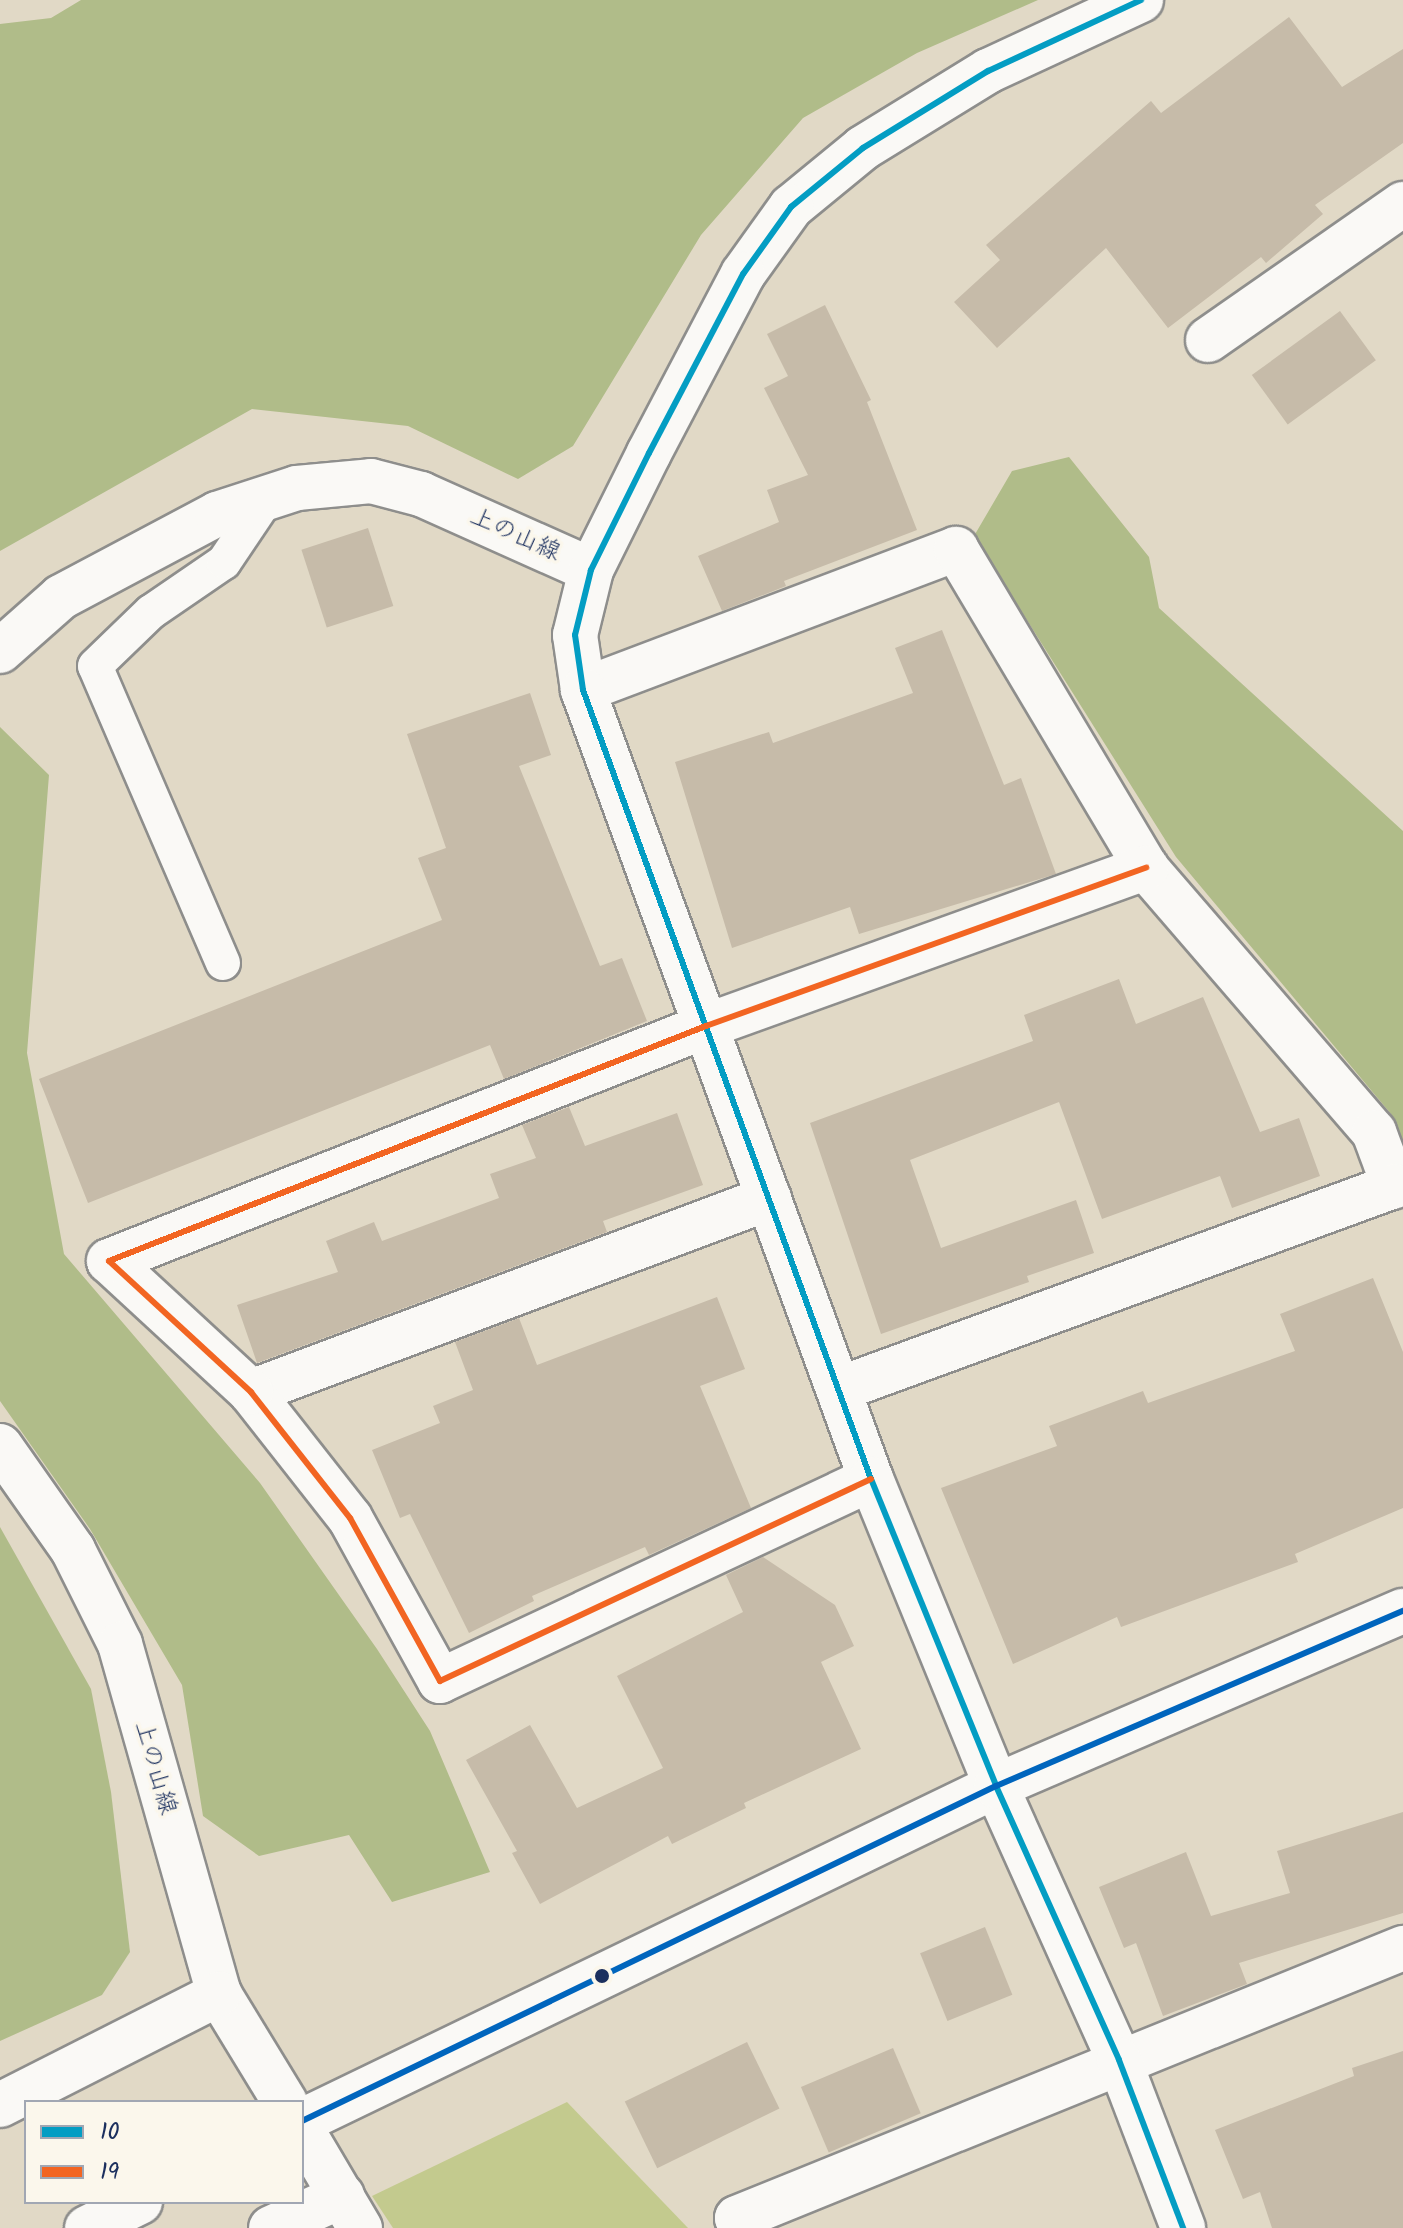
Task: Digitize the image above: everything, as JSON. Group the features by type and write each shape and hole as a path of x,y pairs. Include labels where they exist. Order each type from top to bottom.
{"street":[{"name":"上の山線","path":"0,651 61,597 217,514 297,488 371,481 421,494 591,570 743,274 791,207 863,148 988,71 1141,0"},
{"path":"1208,340 1403,204"},
{"path":"583,690 956,549 1146,868 1374,1132 1394,1186 842,1388"},
{"path":"591,570 575,635 583,690 842,1388 871,1479 996,1786 1119,2060 1183,2228"},
{"path":"871,1479 440,1681 350,1518 251,1392 109,1261 706,1026 1146,868"},
{"path":"251,1392 769,1198"},
{"name":"上の山線","path":"0,1446 73,1550 120,1644 219,1994 284,2100"},
{"path":"304,2120 528,2008 996,1786 1403,1611"},
{"path":"742,2228 737,2218 1119,2060 1403,1948"},
{"path":"0,2105 219,1994"},
{"path":"271,2228 351,2212 304,2133"},
{"path":"87,2228 136,2204"}],"lane":[{"path":"223,963 95,666 151,612 224,562 267,498"}],"green space":[{"path":"81,0 1038,0 917,53 803,118 701,235 573,446 518,479 408,426 252,409 0,551 0,24 51,18"},
{"path":"1069,457 1149,557 1159,608 1403,831 1403,1143 1391,1114 1176,857 974,536 1012,471"},
{"path":"0,727 49,775 27,1053 64,1254 260,1483 377,1649 430,1731 490,1872 392,1902 349,1835 259,1856 203,1816 182,1685 90,1529 0,1401"},
{"path":"0,1527 91,1689 111,1792 130,1952 102,1995 0,2041"},
{"path":"567,2102 688,2228 393,2228 372,2196"}],"building":[{"path":"1289,17 1342,87 1403,49 1403,143 1315,205 1323,214 1266,263 1261,257 1168,328 1106,248 997,348 954,302 1000,260 986,245 1151,101 1161,113"},
{"path":"825,305 871,400 867,402 917,530 784,581 786,586 722,611 698,556 779,522 767,490 808,475 764,388 788,376 767,334"},
{"path":"1340,311 1376,360 1288,424 1252,375"},
{"path":"368,528 393,606 327,628 301,550"},
{"path":"942,630 1004,785 1021,778 1056,874 859,934 850,907 732,948 675,762 769,732 773,743 913,693 895,648"},
{"path":"530,693 551,755 519,766 600,966 622,958 647,1021 504,1079 490,1045 88,1203 39,1079 442,920 418,858 446,848 407,734"},
{"path":"1119,979 1136,1024 1203,997 1260,1132 1299,1118 1320,1176 1232,1208 1220,1176 1102,1219 1059,1102 910,1160 941,1248 1076,1200 1094,1253 1027,1276 1029,1282 881,1334 810,1123 1033,1041 1024,1015"},
{"path":"569,1107 585,1146 677,1113 703,1185 603,1221 607,1232 257,1363 237,1305 338,1272 326,1241 374,1222 382,1241 499,1198 490,1174 536,1158 522,1125"},
{"path":"1373,1278 1403,1352 1403,1508 1295,1554 1298,1562 1121,1627 1117,1617 1013,1664 941,1488 1057,1446 1049,1426 1143,1391 1148,1403 1295,1351 1280,1314"},
{"path":"717,1297 745,1369 700,1386 751,1508 649,1555 645,1547 532,1596 534,1601 469,1633 410,1514 400,1518 372,1450 440,1423 433,1406 473,1390 455,1342 519,1318 537,1365"},
{"path":"763,1557 835,1605 854,1646 821,1662 861,1749 744,1803 746,1808 672,1844 668,1836 540,1904 512,1853 517,1851 466,1760 530,1725 577,1808 663,1768 617,1676 743,1612 726,1575"},
{"path":"1403,1812 1403,1913 1239,1963 1247,1984 1163,2016 1136,1943 1124,1948 1099,1887 1186,1852 1211,1916 1290,1893 1277,1851"},
{"path":"985,1927 1012,1995 947,2021 920,1953"},
{"path":"747,2042 779,2109 657,2168 625,2102"},
{"path":"893,2048 921,2113 829,2152 801,2087"},
{"path":"1403,2051 1403,2228 1272,2228 1260,2192 1243,2199 1215,2130 1354,2076 1352,2068"}],"transit line":[{"name":"10","path":"1141,0 988,71 863,148 791,207 743,274 649,453 591,570 575,635 583,690 871,1479 996,1786 1119,2060 1183,2228"},
{"name":"19","path":"871,1479 440,1681 350,1518 251,1392 109,1261 706,1026 1146,868"},
{"path":"304,2120 996,1786 1403,1611"}]}
